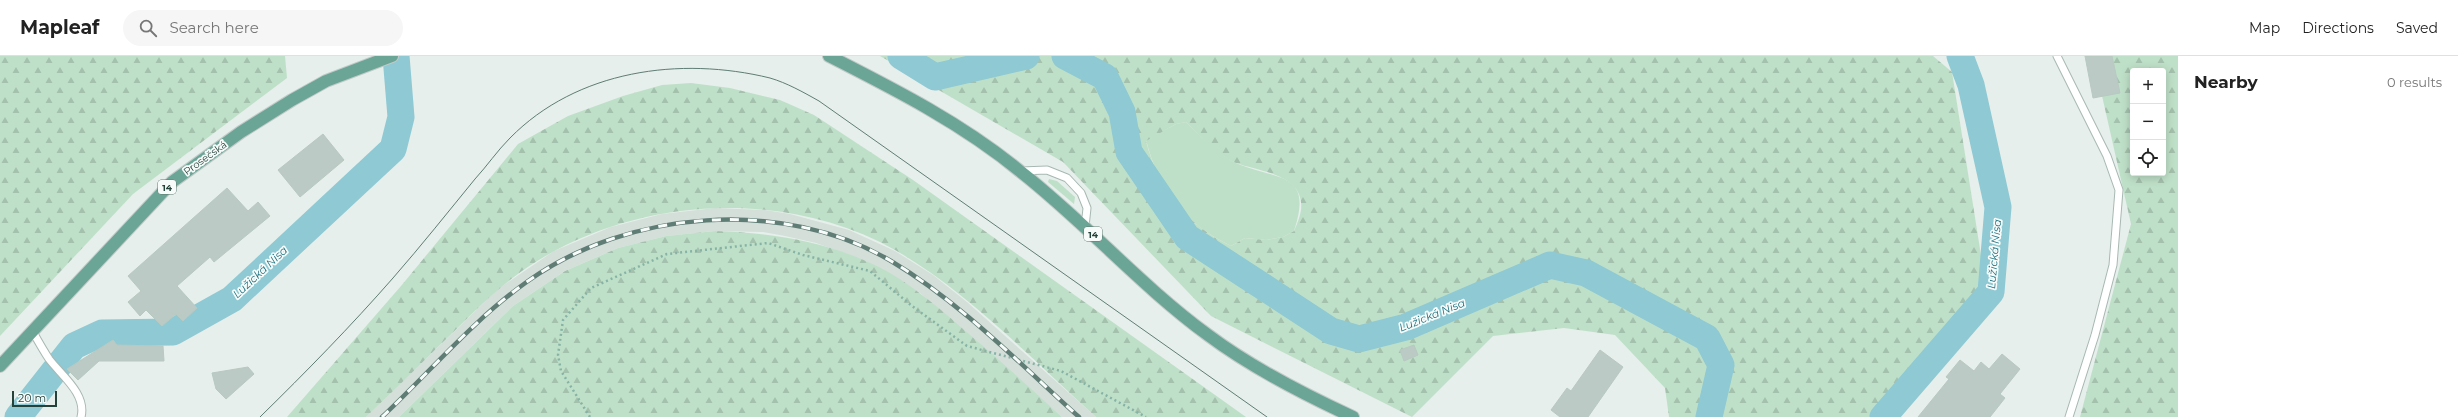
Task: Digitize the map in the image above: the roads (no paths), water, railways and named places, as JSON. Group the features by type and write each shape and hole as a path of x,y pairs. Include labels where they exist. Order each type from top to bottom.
{"main road":[{"name":"Prosečská","path":"0,366 172,182 241,132 292,100 326,82 392,56"},
{"name":"14","path":"829,56 903,94 968,133 1021,171 1086,227 1166,301 1209,336 1278,379 1353,417"}],"lane":[{"path":"2057,56 2107,156 2119,190 2113,265 2093,342 2069,417"},
{"path":"1021,171 1047,170 1067,178 1080,193 1087,208 1086,227"},
{"path":"33,332 50,359 71,382 83,410 80,417"}],"waterway":[{"name":"Lužická Nisa","path":"18,417 74,346 102,333 173,332 232,299 393,149 401,117 396,56"},
{"name":"Lužická Nisa","path":"901,56 935,77 1026,56"},
{"name":"Lužická Nisa","path":"1065,56 1105,77 1122,112 1129,152 1187,237 1331,331 1359,339 1406,327 1550,265 1586,273 1707,338 1721,365 1709,417"},
{"name":"Lužická Nisa","path":"1883,417 1991,292 1998,207 1971,85 1960,56"}],"tram line":[{"path":"260,417 361,314 414,254 510,138 537,115 566,97 598,83 631,74 666,69 736,71 770,78 789,85 819,101 1267,417"}],"railway":[{"path":"382,417 489,312 528,281 568,257 612,239 658,227 706,220 755,220 803,227 848,241 891,261 916,277 965,314 1079,417"}]}
